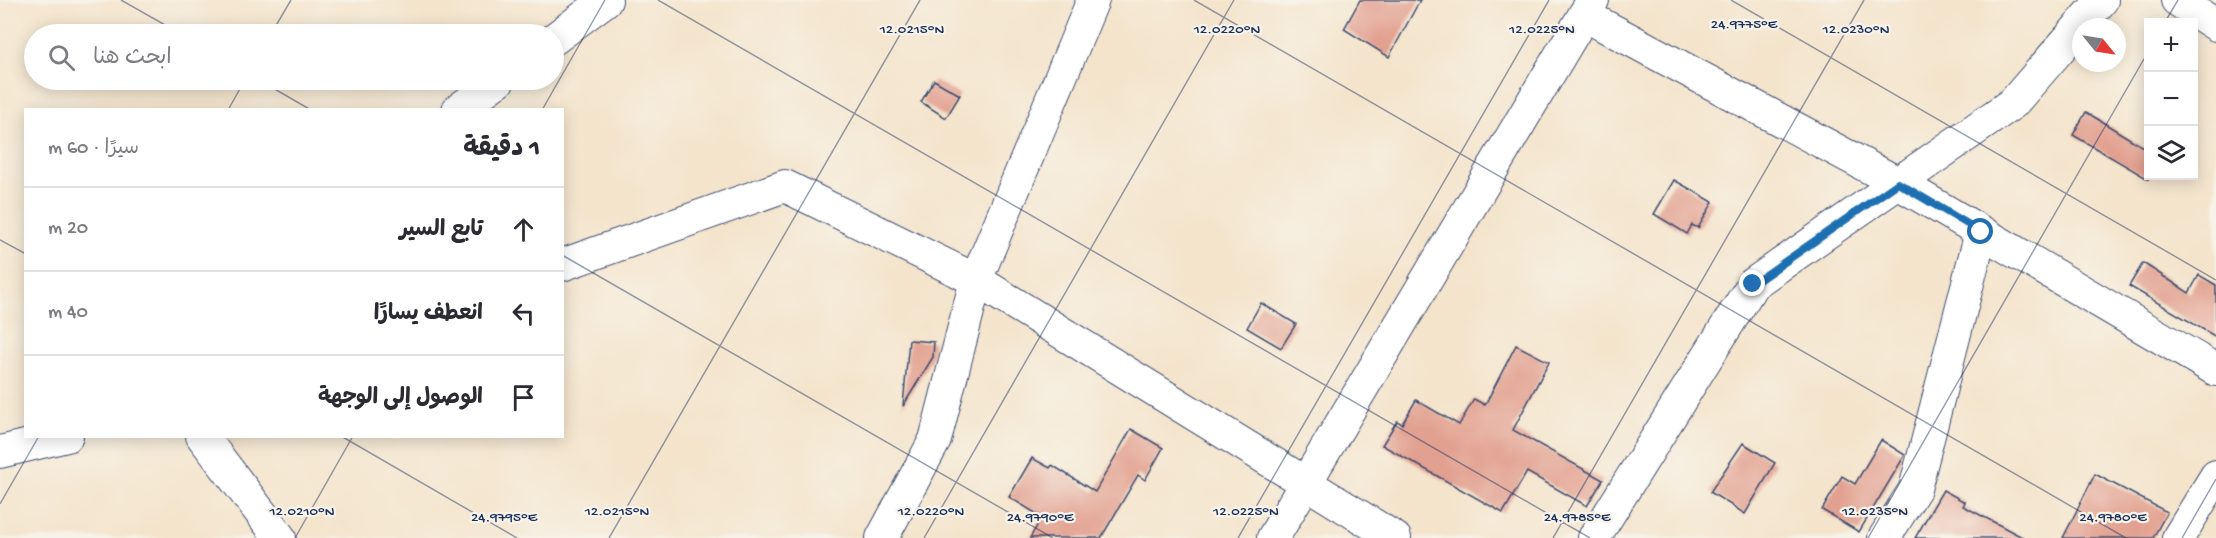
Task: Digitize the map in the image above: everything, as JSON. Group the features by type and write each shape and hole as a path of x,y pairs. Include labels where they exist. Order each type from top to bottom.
{"street":[{"path":"564,32 606,0"},
{"path":"882,538 935,440 976,280 1093,0"},
{"path":"1594,538 1753,284 2013,104 2102,0"},
{"path":"2177,0 2216,25"},
{"path":"1273,538 1589,8 1898,183 2216,370"},
{"path":"461,108 485,90"},
{"path":"564,264 784,186 976,280 1395,538"},
{"path":"1884,538 1916,489 1981,232"},
{"path":"0,452 59,438"},
{"path":"204,438 280,538"},
{"path":"2178,538 2216,476"}],"building":[{"path":"1360,0 1420,0 1389,57 1344,29"},
{"path":"934,80 960,95 946,118 921,102"},
{"path":"2086,112 2144,148 2144,177 2073,135"},
{"path":"1674,180 1713,202 1698,228 1692,225 1687,234 1654,214"},
{"path":"2143,263 2189,293 2199,275 2216,285 2216,337 2129,286"},
{"path":"1261,303 1296,324 1281,348 1247,328"},
{"path":"909,340 934,342 933,357 903,406"},
{"path":"1516,345 1549,362 1513,430 1603,480 1587,506 1527,472 1503,513 1382,445 1397,421 1402,424 1416,400 1459,425 1474,399 1485,405"},
{"path":"1131,429 1163,448 1145,480 1138,475 1101,538 1030,538 1042,517 1009,497 1032,458 1050,468 1052,465 1095,492"},
{"path":"1881,440 1905,455 1859,532 1822,510 1842,476 1855,484"},
{"path":"1743,443 1775,463 1745,514 1710,492"},
{"path":"2095,474 2167,512 2153,538 2063,538"},
{"path":"1943,490 1965,502 1963,506 2024,538 1915,538"}],"route":[{"path":"1753,284 1898,183 1981,232"}]}
